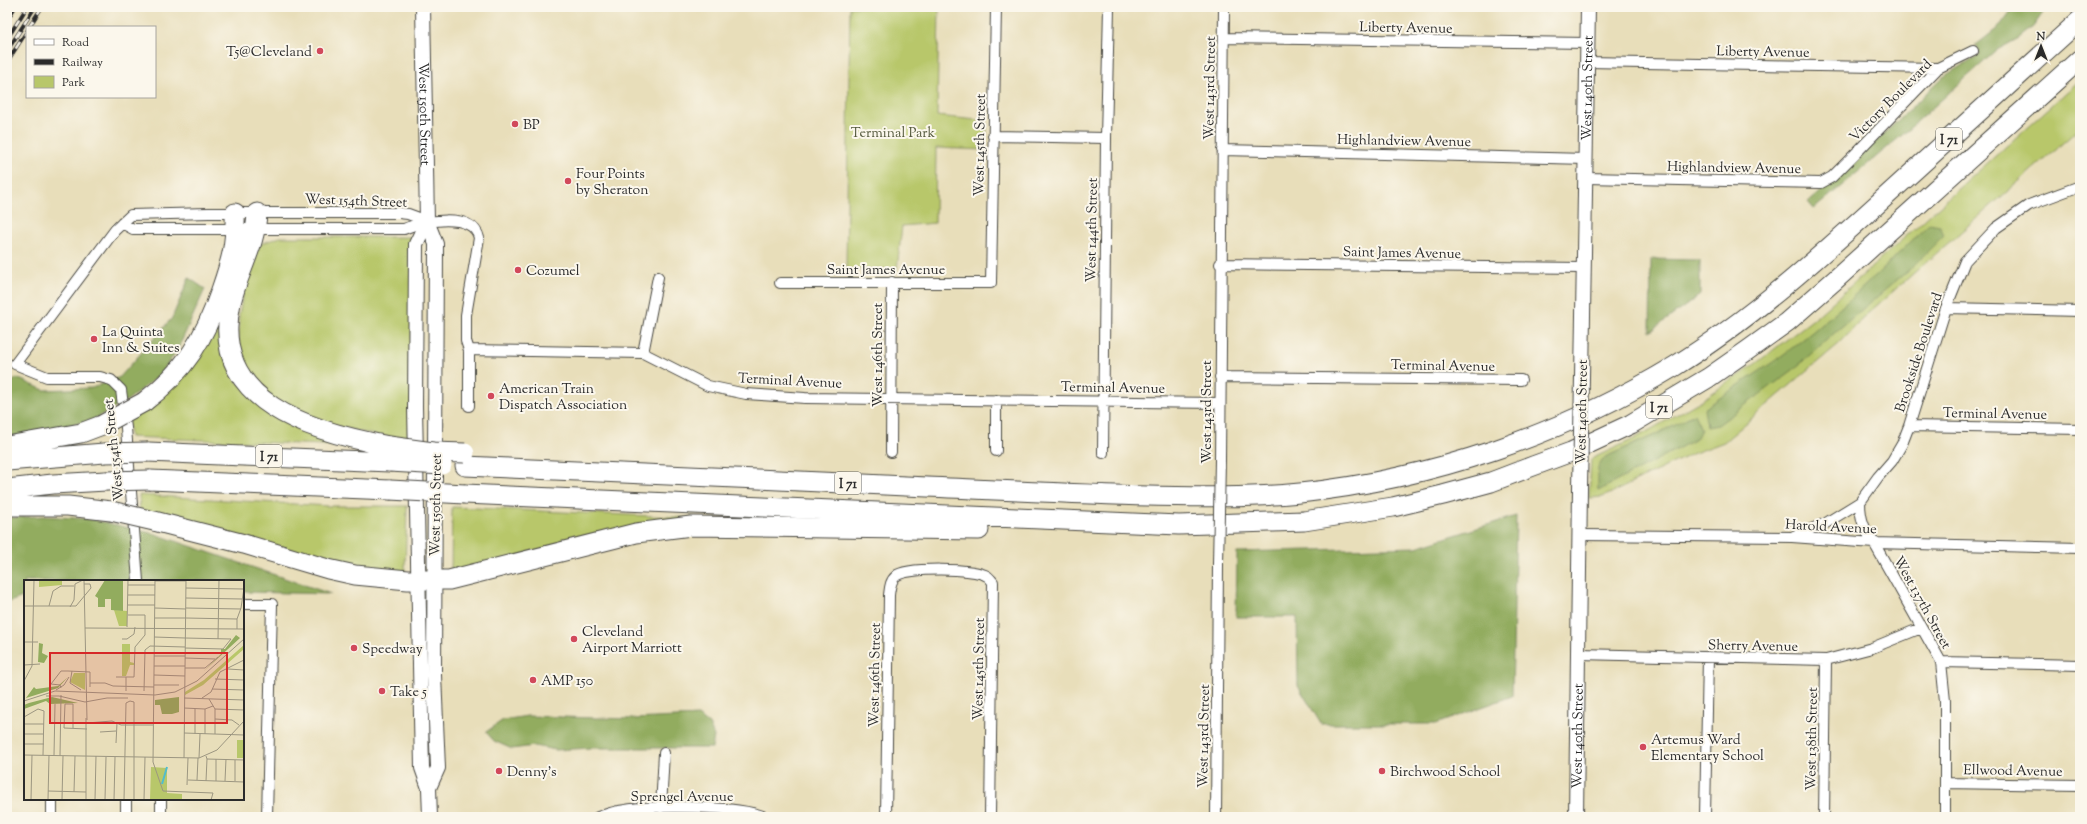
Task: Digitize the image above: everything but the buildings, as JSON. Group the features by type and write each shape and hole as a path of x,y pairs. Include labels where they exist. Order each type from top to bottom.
{"highway":[{"name":"I 71","path":"7,462 63,455 104,453 389,454 433,452 465,460 1112,484 1230,497 1300,493 1378,481 1429,470 1511,445 1592,410 1646,383 1706,346 1781,290 1819,258 2080,20"},
{"name":"I 71","path":"7,489 53,484 150,480 1131,524 1231,525 1289,522 1393,507 1491,482 1571,452 1631,424 1708,378 1786,322 1835,280 2080,59"},
{"path":"7,446 81,433 102,425 144,402 176,374 188,360 204,333 214,310 234,250 236,220"},
{"path":"257,221 231,302 228,321 228,341 233,361 241,377 252,391 266,403 283,414 310,426 389,454"},
{"path":"7,506 44,505 111,511 244,544 328,569 381,578 426,580 449,580 636,533 691,526 1012,530 1131,524"}],"main road":[{"name":"West 150th Street","path":"423,7 427,221 436,244 426,580"},
{"name":"West 140th Street","path":"1576,817 1588,7"},
{"name":"West 150th Street","path":"427,221 416,244 415,406 426,580 434,675 438,768 429,788 430,817"}],"street":[{"name":"West 145th Street","path":"991,283 996,7"},
{"name":"West 144th Street","path":"1103,453 1106,138 1109,7"},
{"name":"West 143rd Street","path":"1216,817 1220,460 1220,264 1224,7"},
{"name":"Liberty Avenue","path":"1224,38 1587,43"},
{"name":"Victory Boulevard","path":"1832,177 1938,68 1973,51"},
{"name":"Liberty Avenue","path":"1587,62 1938,68"},
{"path":"993,136 1106,138"},
{"name":"Highlandview Avenue","path":"1222,150 1586,159"},
{"name":"Highlandview Avenue","path":"1586,178 1822,183 1832,177"},
{"name":"Brookside Boulevard","path":"1792,537 1826,523 1860,502 1878,476 1892,461 1902,444 1909,426 1946,308 1965,261 1996,228 2029,206 2080,186"},
{"path":"2066,192 2080,193"},
{"name":"West 154th Street","path":"122,223 133,229 236,220 257,221 398,213 408,214 427,221"},
{"name":"West 154th Street","path":"138,580 128,452 121,390 111,380 100,377 47,377 15,364 122,223 131,215 404,229 427,221"},
{"path":"427,221 460,221 469,224 478,232 477,248 466,315 466,341 469,350 469,406"},
{"name":"Saint James Avenue","path":"1220,264 1583,268"},
{"path":"643,353 658,278"},
{"name":"West 146th Street","path":"891,452 892,282"},
{"name":"Saint James Avenue","path":"780,283 991,283"},
{"path":"1946,308 2080,312"},
{"name":"Terminal Avenue","path":"469,350 643,353 708,386 746,394 805,398 1220,403"},
{"name":"Terminal Avenue","path":"1220,377 1521,380"},
{"path":"996,400 996,451"},
{"name":"Terminal Avenue","path":"1909,426 2080,429"},
{"name":"West 137th Street","path":"1860,502 1860,515 1864,529 1874,543 1941,662 1945,701 1945,817"},
{"name":"Harold Avenue","path":"1580,535 1792,537 1874,543 2080,548"},
{"name":"West 145th Street","path":"936,570 968,571 987,576 993,582 990,817"},
{"name":"West 146th Street","path":"886,817 889,595 892,580 897,575 906,572 936,570"},
{"path":"244,604 272,604 267,817"},
{"name":"Sherry Avenue","path":"1579,654 1826,660 1872,648 1921,628"},
{"path":"1705,817 1708,658"},
{"name":"West 138th Street","path":"1824,817 1826,660"},
{"path":"1941,662 2080,665"},
{"path":"661,808 664,753"},
{"name":"Ellwood Avenue","path":"1945,783 2080,785"},
{"path":"52,800 52,817"},
{"path":"126,800 126,817"},
{"path":"161,800 161,817"},
{"name":"Sprengel Avenue","path":"598,817 619,811 661,808 732,808 754,812 765,817"}],"green space":[{"name":"Terminal Park","path":"850,7 939,7 937,116 987,121 986,150 936,148 935,223 902,226 897,269 846,269"},
{"path":"2014,7 2047,7 2033,27 2019,38 1997,50 1901,136 1814,209 1808,202 1865,152 1943,77 1980,54 1976,45 1999,27"},
{"path":"2080,80 2080,128 1866,315 1841,342 1724,442 1692,454 1603,497 1589,498 1591,459 1634,439 1702,400 1755,364 1816,317"},
{"path":"1929,224 1940,226 1944,235 1910,269 1793,370 1718,425 1707,427 1704,409 1774,362 1796,345 1864,286"},
{"path":"280,237 412,237 412,440 379,436 302,418 271,400 247,371 239,343 239,315 248,268 260,244"},
{"path":"1651,259 1700,260 1700,295 1650,332"},
{"path":"189,278 205,289 178,349 160,375 129,399 93,420 7,438 7,386 17,378 44,390 92,388 120,377 172,318"},
{"path":"222,314 236,381 348,446 130,437 128,418"},
{"path":"1694,414 1701,429 1696,439 1598,491 1598,467 1605,457 1657,434"},
{"path":"139,495 329,506 407,506 405,572 372,570 140,511"},
{"path":"452,507 694,518 451,573"},
{"path":"43,516 90,519 155,534 331,594 244,592 244,580 24,580 24,596 7,603 7,518"},
{"path":"1516,516 1512,696 1436,724 1321,724 1298,686 1297,617 1236,617 1237,552 1416,547"},
{"path":"527,716 633,719 698,716 709,724 714,736 712,748 591,748 556,750 534,746 512,749 494,741 486,732 503,720"}],"railway":[{"path":"7,20 15,7"},
{"path":"7,39 27,7"},
{"path":"7,51 35,7"},
{"path":"30,26 42,7"},
{"path":"7,62 26,33"}],"place":[{"name":"T5@Cleveland","path":"320,51"},
{"name":"BP","path":"515,124"},
{"name":"Four Points by Sheraton","path":"568,181"},
{"name":"Cozumel","path":"518,270"},
{"name":"La Quinta Inn & Suites","path":"94,339"},
{"name":"American Train Dispatch Association","path":"491,396"},
{"name":"Cleveland Airport Marriott","path":"574,639"},
{"name":"Speedway","path":"354,648"},
{"name":"AMP 150","path":"533,680"},
{"name":"Take 5","path":"382,691"},
{"name":"Artemus Ward Elementary School","path":"1643,747"},
{"name":"Denny's","path":"499,771"},
{"name":"Birchwood School","path":"1382,771"}]}
